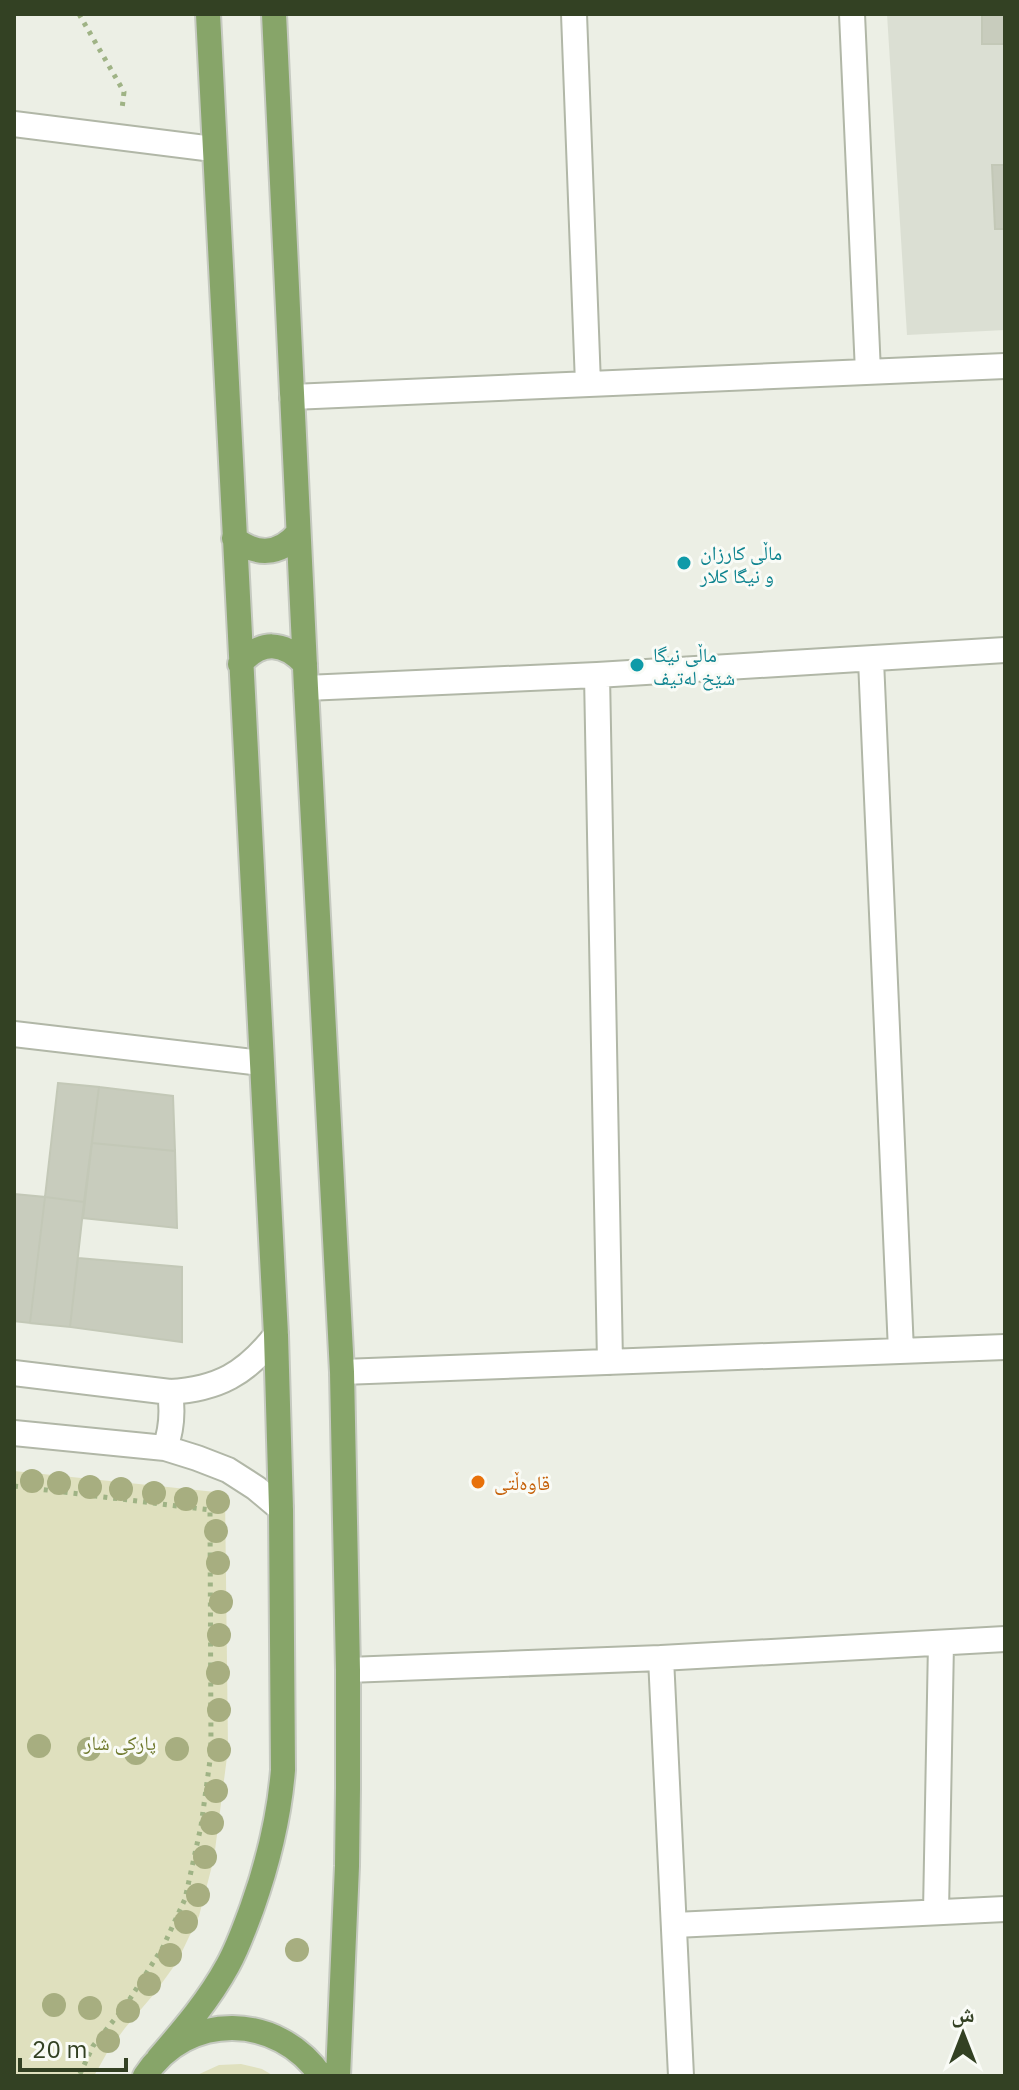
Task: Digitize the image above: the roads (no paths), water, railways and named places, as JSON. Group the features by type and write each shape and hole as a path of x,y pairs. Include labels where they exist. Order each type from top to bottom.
{"main road":[{"path":"152,2067 190,2022 228,1964 259,1889 275,1829 283,1770 276,1335 208,14"},
{"path":"274,14 342,1372 348,1670 347,1866 338,2076"},
{"path":"234,538 246,548 261,551 289,544 298,533"},
{"path":"240,664 248,654 260,648 285,648 296,654 305,676"},
{"path":"152,2067 171,2048 198,2034 243,2028 273,2035 286,2042 321,2076"}],"street":[{"path":"574,14 588,384"},
{"path":"852,14 868,372"},
{"path":"14,124 213,149"},
{"path":"292,397 1005,366"},
{"path":"305,676 597,675 1005,650"},
{"path":"871,660 901,1351"},
{"path":"597,675 610,1362"},
{"path":"14,1034 261,1063"},
{"path":"14,1373 170,1392 195,1391 233,1376 260,1355 276,1335"},
{"path":"342,1372 1005,1347"},
{"path":"165,1448 172,1421 170,1392"},
{"path":"14,1433 165,1448 228,1470 281,1509"},
{"path":"348,1670 661,1658 1005,1639"},
{"path":"936,1912 941,1643"},
{"path":"661,1658 681,2076"},
{"path":"675,1925 1005,1909"}],"place":[{"name":"ماڵی کارزان و نیگا کلار","path":"684,563"},
{"name":"ماڵی نیگا شێخ لەتیف","path":"637,665"},
{"name":"قاوەڵتی","path":"478,1482"}],"park label":[{"name":"پارکی شار","path":"120,1742"}]}
